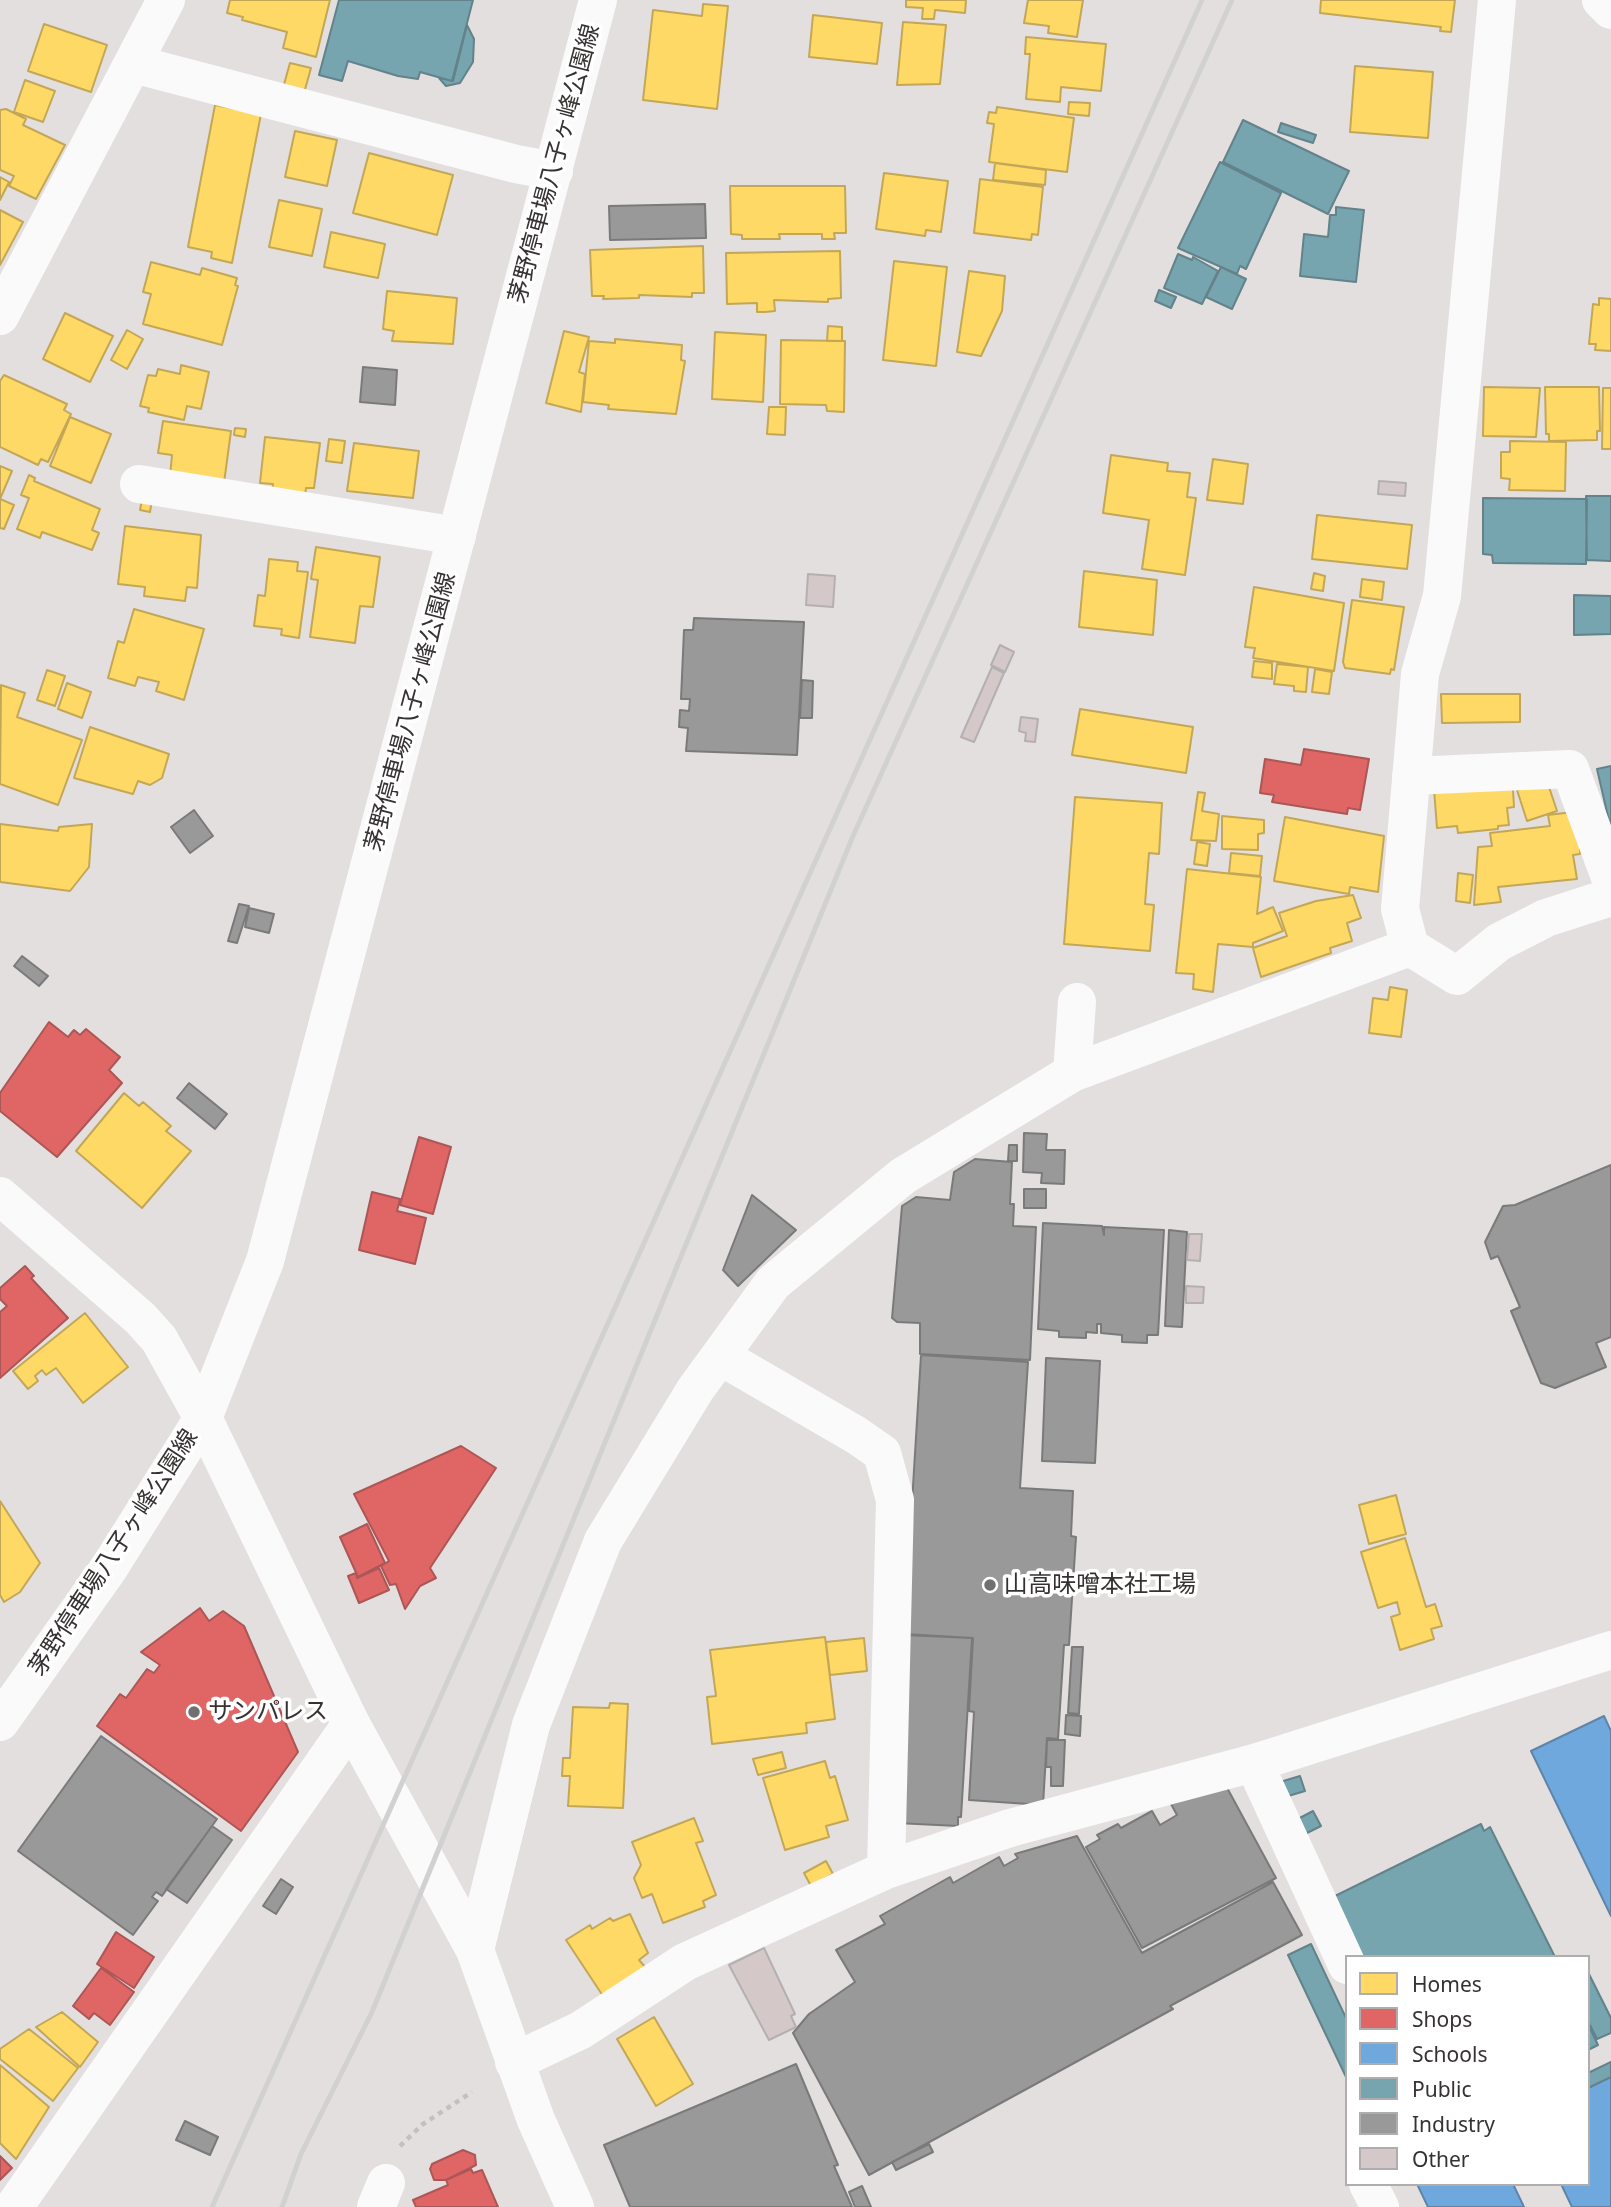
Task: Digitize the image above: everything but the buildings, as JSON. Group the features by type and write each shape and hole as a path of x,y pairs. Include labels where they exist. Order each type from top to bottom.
{"main road":[{"path":"0,316 166,0"},
{"name":"茅野停車場八子ヶ峰公園線","path":"0,1722 109,1568 203,1418 265,1261 598,0"},
{"path":"1497,0 1442,596 1420,674 1400,909 1410,947 1457,976 1499,942 1546,918 1611,897"},
{"path":"1601,0 1611,10"},
{"path":"134,64 554,172"},
{"path":"139,484 457,536"},
{"path":"1411,776 1570,769 1611,880"},
{"path":"475,1950 531,1725 603,1541 695,1390 773,1283 903,1176 1072,1073 1410,947"},
{"path":"1072,1073 1077,1002"},
{"path":"0,1196 140,1318 159,1339 203,1418"},
{"path":"720,1356 856,1434 882,1453 895,1500 886,1870"},
{"name":"茅野停車場八子ヶ峰公園線","path":"203,1418 351,1724 475,1950 514,2062 575,2207"},
{"path":"514,2062 581,2030 685,1962 886,1870 1010,1828 1254,1763 1611,1650"},
{"path":"14,2207 351,1724"},
{"path":"1254,1763 1345,1961"},
{"path":"1369,2186 1380,2207"}],"path":[{"path":"381,2195 397,2149 423,2124 472,2092"}],"railway":[{"path":"212,2207 1202,0"},
{"path":"282,2207 301,2154 372,2012 853,836 1232,0"}],"place":[{"name":"山高味噌本社工場","path":"990,1585"},
{"name":"サンパレス","path":"194,1712"}]}
